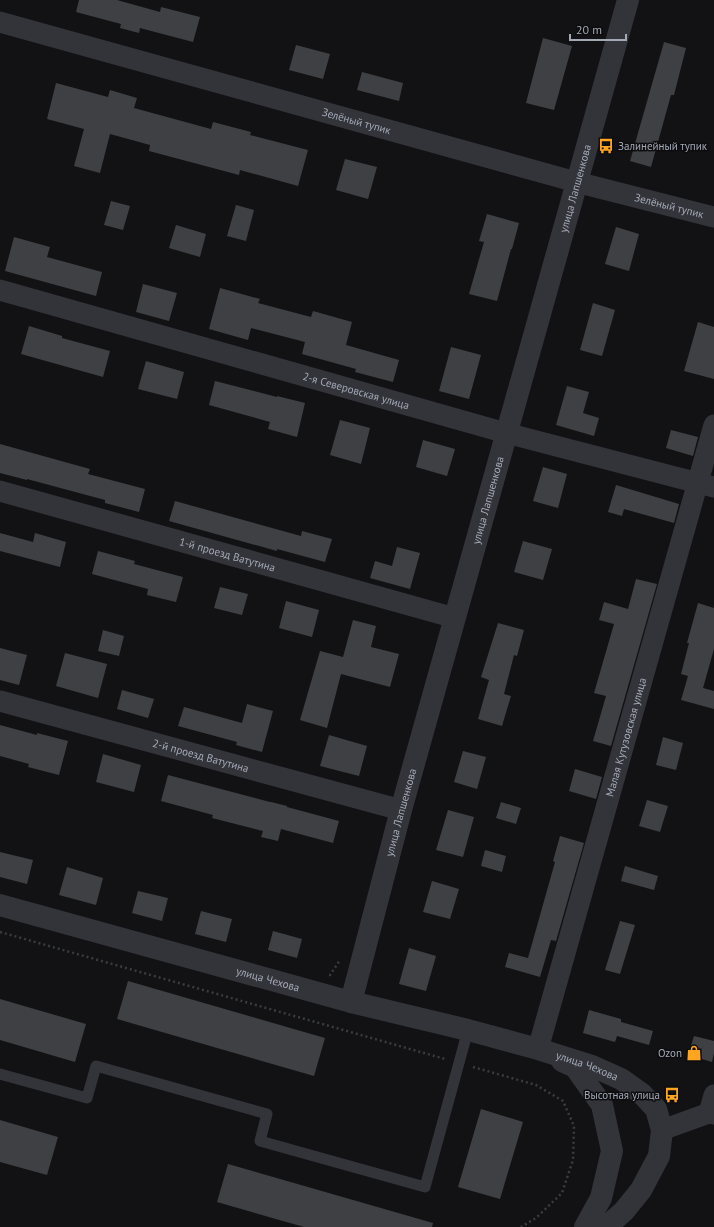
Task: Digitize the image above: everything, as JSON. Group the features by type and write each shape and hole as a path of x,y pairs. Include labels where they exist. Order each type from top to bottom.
{"street":[{"name":"улица Лапшенкова","path":"351,1002 401,810 628,0"},
{"name":"Зелёный тупик","path":"0,22 576,182 714,217"},
{"name":"2-я Северовская улица","path":"0,290 506,433 706,485"},
{"name":"Малая Кутузовская улица","path":"538,1049 706,485 714,425"},
{"name":"1-й проезд Ватутина","path":"0,491 455,618"},
{"name":"2-й проезд Ватутина","path":"0,701 401,810"},
{"name":"улица Чехова","path":"0,905 351,1002 468,1030 538,1049 592,1066 621,1079 642,1094 656,1109 662,1130 659,1156 641,1190 624,1211 606,1227"},
{"name":"улица Чехова","path":"538,1049 575,1067 602,1105 612,1151 601,1198 585,1227"},
{"path":"662,1130 712,1107"}],"lane":[{"path":"0,1074 87,1098 96,1066 267,1114 260,1141 425,1187 468,1030"}],"path":[{"path":"0,932 536,1085 563,1101 574,1126 574,1160 562,1193 536,1218 521,1227"}],"building":[{"path":"79,0 117,0 160,12 161,7 200,17 193,42 140,28 139,33 120,28 121,24 76,12"},
{"path":"543,38 572,46 554,110 526,103"},
{"path":"664,42 686,48 674,95 671,95 651,167 630,161"},
{"path":"296,45 330,54 323,79 289,70"},
{"path":"362,72 403,83 399,101 357,90"},
{"path":"56,83 108,97 110,90 137,98 134,108 211,129 213,122 251,132 250,135 308,150 298,186 240,170 239,175 149,151 150,145 110,134 100,173 74,166 84,129 47,119"},
{"path":"345,159 377,167 368,199 336,190"},
{"path":"111,201 130,206 123,230 104,225"},
{"path":"236,205 254,210 246,241 227,236"},
{"path":"487,214 519,223 497,301 469,294 484,242 479,241"},
{"path":"176,225 206,234 200,257 169,248"},
{"path":"616,227 639,234 629,271 605,264"},
{"path":"14,237 50,247 47,257 102,272 96,296 5,271"},
{"path":"143,284 177,293 169,321 136,312"},
{"path":"220,288 260,299 258,303 311,317 313,311 352,322 346,345 399,360 393,382 355,372 356,369 302,354 305,342 251,328 248,340 209,329"},
{"path":"593,303 615,310 602,356 580,350"},
{"path":"698,322 714,327 714,379 684,371"},
{"path":"29,326 62,336 62,338 110,351 103,377 21,354"},
{"path":"451,347 481,355 469,399 439,391"},
{"path":"146,361 184,372 177,399 138,389"},
{"path":"215,381 305,403 297,437 268,429 270,422 209,405"},
{"path":"567,386 589,392 583,413 599,418 594,436 556,425"},
{"path":"340,420 370,428 361,464 330,455"},
{"path":"671,430 698,437 693,456 666,448"},
{"path":"423,440 455,449 447,476 416,467"},
{"path":"0,444 90,469 88,474 145,489 139,512 105,503 105,500 0,473"},
{"path":"543,467 567,474 558,508 533,501"},
{"path":"616,485 679,504 674,523 624,509 622,516 608,512"},
{"path":"175,501 301,536 302,531 332,539 325,562 277,549 277,551 169,521"},
{"path":"0,533 33,542 35,533 66,542 60,567 0,551"},
{"path":"523,541 552,549 543,580 514,572"},
{"path":"397,547 420,553 410,589 370,578 375,561 392,566"},
{"path":"98,551 135,561 134,564 183,577 176,602 147,595 148,589 92,574"},
{"path":"636,579 657,584 611,746 593,741 606,696 594,693 614,624 599,620 604,602 628,609"},
{"path":"220,587 248,594 242,615 214,608"},
{"path":"286,601 319,610 312,637 279,628"},
{"path":"698,603 714,608 714,649 703,688 714,691 714,709 681,700 688,676 681,674 689,643 687,643"},
{"path":"353,620 376,626 371,647 399,654 390,687 341,674 327,728 300,720 320,651 343,657"},
{"path":"498,623 524,630 517,656 514,655 504,694 511,696 502,726 478,719 489,680 481,677"},
{"path":"103,630 124,636 119,656 98,651"},
{"path":"0,648 27,655 19,685 0,680"},
{"path":"65,653 107,664 98,698 56,686"},
{"path":"122,690 154,699 148,718 117,709"},
{"path":"247,704 273,711 262,752 236,745 237,742 178,726 184,707 242,723"},
{"path":"0,725 37,735 37,733 68,741 59,775 28,767 29,764 0,756"},
{"path":"329,735 367,746 359,776 320,766"},
{"path":"663,737 683,743 676,770 656,765"},
{"path":"463,751 486,757 477,789 454,782"},
{"path":"103,754 141,765 134,792 96,782"},
{"path":"575,769 602,777 596,799 569,791"},
{"path":"168,775 339,821 333,843 281,829 278,841 261,837 263,831 212,818 213,815 161,801"},
{"path":"647,800 668,806 660,832 639,826"},
{"path":"501,802 521,808 516,824 496,818"},
{"path":"448,810 474,817 463,857 436,850"},
{"path":"560,836 584,843 556,941 551,940 540,977 505,967 509,953 528,958 555,862 553,861"},
{"path":"485,850 506,856 502,872 481,866"},
{"path":"0,852 33,860 27,884 0,877"},
{"path":"625,866 658,876 654,890 621,881"},
{"path":"67,867 103,878 96,905 59,895"},
{"path":"432,881 459,889 450,919 423,912"},
{"path":"138,891 168,898 162,921 132,913"},
{"path":"201,911 232,919 226,942 195,934"},
{"path":"620,921 635,925 620,974 605,970"},
{"path":"273,931 302,939 297,958 268,950"},
{"path":"409,948 436,956 426,991 399,984"},
{"path":"128,981 325,1038 314,1076 117,1019"},
{"path":"0,999 86,1024 75,1062 0,1040"},
{"path":"589,1010 621,1019 621,1022 653,1031 649,1045 617,1036 615,1042 583,1033"},
{"path":"694,1036 714,1041 712,1062 688,1055"},
{"path":"481,1109 523,1122 500,1199 458,1187"},
{"path":"0,1120 58,1137 47,1175 0,1162"},
{"path":"228,1164 433,1223 432,1227 304,1227 217,1202"}],"place":[{"name":"Залинейный тупик","path":"606,146"},
{"name":"Ozon","path":"694,1053"},
{"name":"Высотная улица","path":"672,1095"}]}
